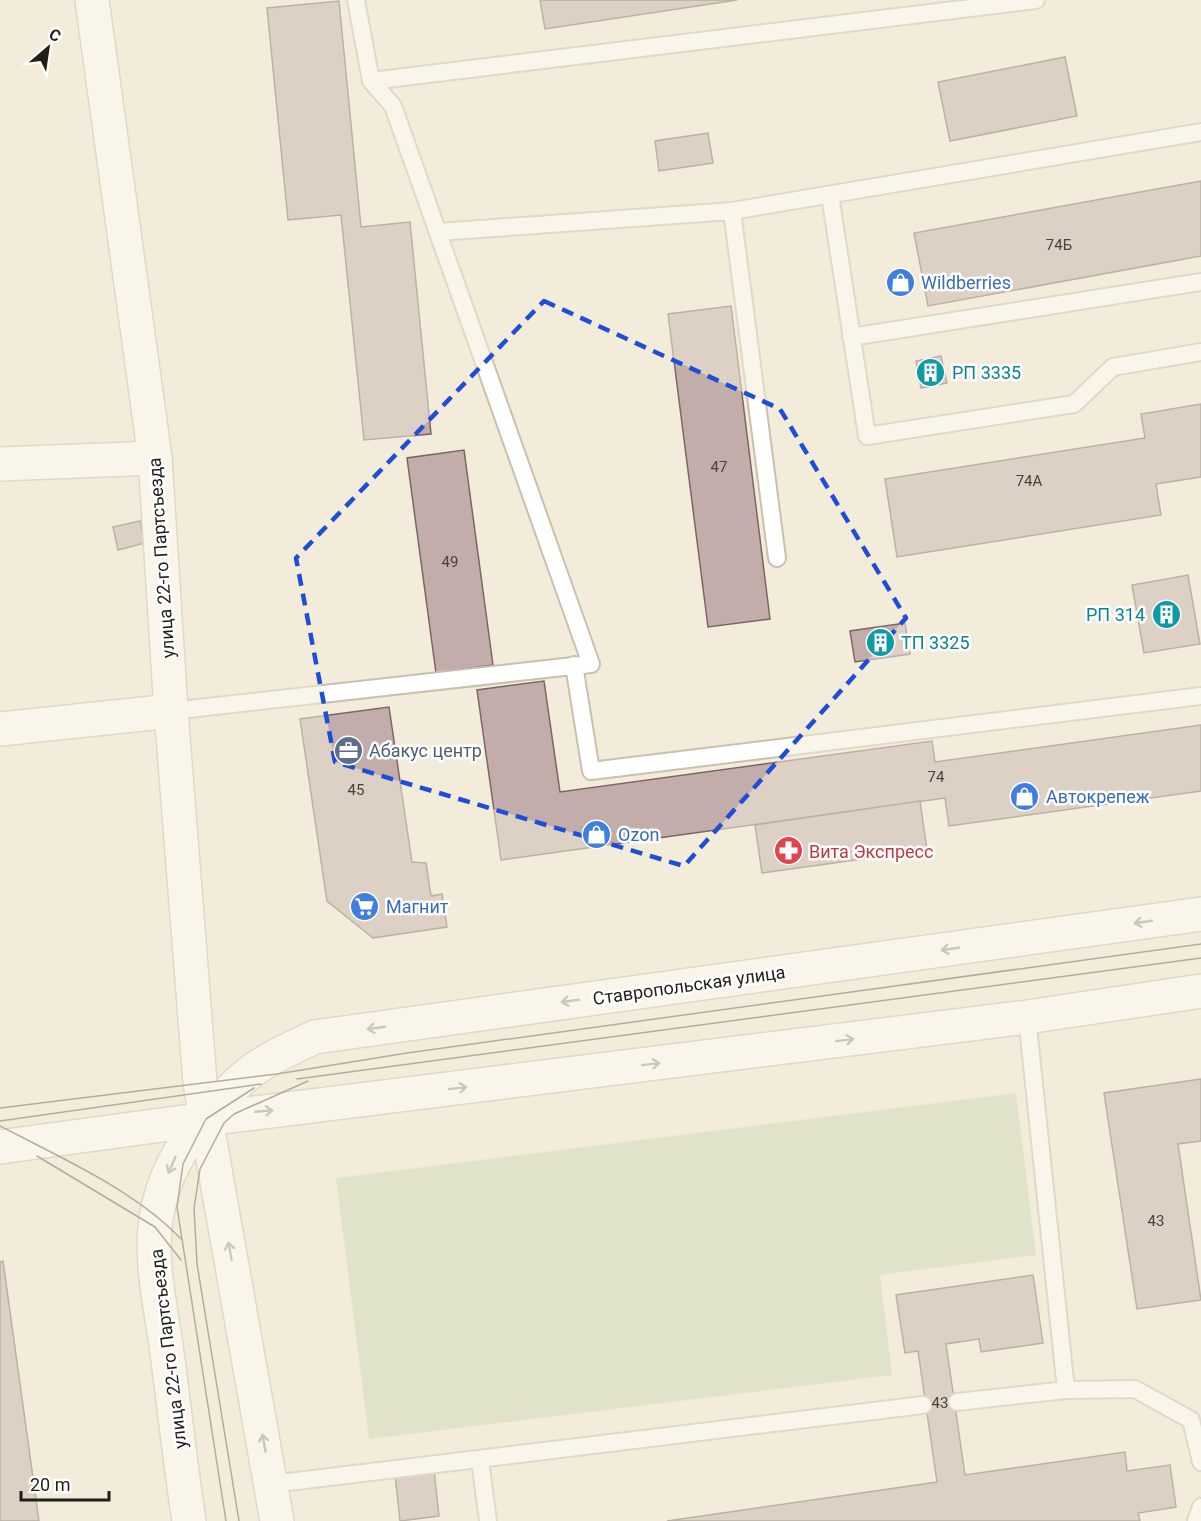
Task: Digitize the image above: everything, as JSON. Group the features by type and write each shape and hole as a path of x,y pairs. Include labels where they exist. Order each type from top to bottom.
{"street":[{"name":"улица 22-го Партсъезда","path":"92,0 155,458 171,711 200,1082 277,1521"},
{"path":"0,464 155,458"},
{"path":"0,729 171,711"},
{"name":"Ставропольская улица","path":"206,1119 240,1078 266,1059 315,1037 1201,914"},
{"path":"0,1147 206,1119 1027,1017 1201,991"},
{"name":"улица 22-го Партсъезда","path":"189,1521 155,1270 155,1227 176,1155 189,1136 206,1119"}],"lane":[{"path":"171,711 591,664 393,106 371,81 356,0"},
{"path":"371,81 1036,0"},
{"path":"438,232 732,211 1201,132"},
{"path":"830,195 867,436 1074,404 1113,367 1201,352"},
{"path":"732,211 777,558"},
{"path":"851,337 1201,282"},
{"path":"574,665 591,771 1201,696"},
{"path":"1027,1017 1066,1390"},
{"path":"957,1402 1066,1390 1135,1389 1191,1420 1201,1462"},
{"path":"272,1484 923,1405"},
{"path":"480,1460 488,1521"},
{"path":"1196,1521 1201,1507"}],"highlighted area":[{"path":"544,301 780,409 906,618 684,866 335,762 296,558"}],"green space":[{"path":"1016,1093 1036,1255 880,1275 892,1375 369,1439 336,1178"}],"building":[{"path":"540,0 737,0 545,29"},
{"path":"339,1 361,227 410,222 431,434 364,440 341,215 288,220 267,8"},
{"path":"1065,57 1077,116 950,141 938,82"},
{"path":"708,133 713,163 659,171 655,141"},
{"path":"1201,181 1201,256 928,306 914,233"},
{"path":"731,306 770,619 708,627 668,314"},
{"name":"РП 3335","path":"941,356 947,383 921,388 916,361"},
{"path":"1201,404 1201,477 1156,484 1161,515 897,557 885,479 1145,438 1141,414"},
{"path":"464,450 493,665 436,673 407,458"},
{"path":"140,521 145,543 118,550 113,527"},
{"name":"РП 314","path":"1188,575 1200,644 1144,653 1132,585"},
{"name":"ТП 3325","path":"905,623 910,654 855,662 850,631"},
{"path":"544,681 560,792 932,741 935,762 1201,725 1201,791 949,826 945,798 501,860 477,690"},
{"path":"389,707 412,862 426,863 431,896 442,894 447,927 373,938 327,901 300,719"},
{"path":"920,801 927,850 762,873 755,825"},
{"path":"1201,1079 1201,1141 1178,1144 1201,1300 1137,1309 1104,1093"},
{"path":"3,1261 39,1521 0,1521 0,1262"},
{"path":"1033,1275 1043,1343 981,1352 979,1339 946,1344 965,1475 1125,1452 1127,1471 1170,1465 1176,1507 1138,1513 1140,1521 667,1521 937,1482 918,1351 905,1353 896,1295"},
{"path":"434,1470 439,1516 400,1521 395,1475"}],"tram line":[{"path":"0,1108 277,1074 407,1053 1201,944"},
{"path":"297,1079 1201,958"},
{"path":"239,1521 197,1264 194,1208 200,1169 224,1123 234,1114 308,1081"},
{"path":"0,1121 261,1084"},
{"path":"226,1521 177,1207 183,1164 206,1119 254,1088"},
{"path":"0,1126 71,1162 119,1190 142,1205 181,1239"},
{"path":"37,1156 155,1227 181,1260"}],"place":[{"name":"Wildberries","path":"900,282"},
{"name":"РП 3335","path":"931,372"},
{"name":"РП 314","path":"1166,614"},
{"name":"ТП 3325","path":"880,642"},
{"name":"Абакус центр","path":"348,750"},
{"name":"Автокрепеж","path":"1025,796"},
{"name":"Ozon","path":"597,834"},
{"name":"Вита Экспресс","path":"788,851"},
{"name":"Магнит","path":"365,906"}]}
